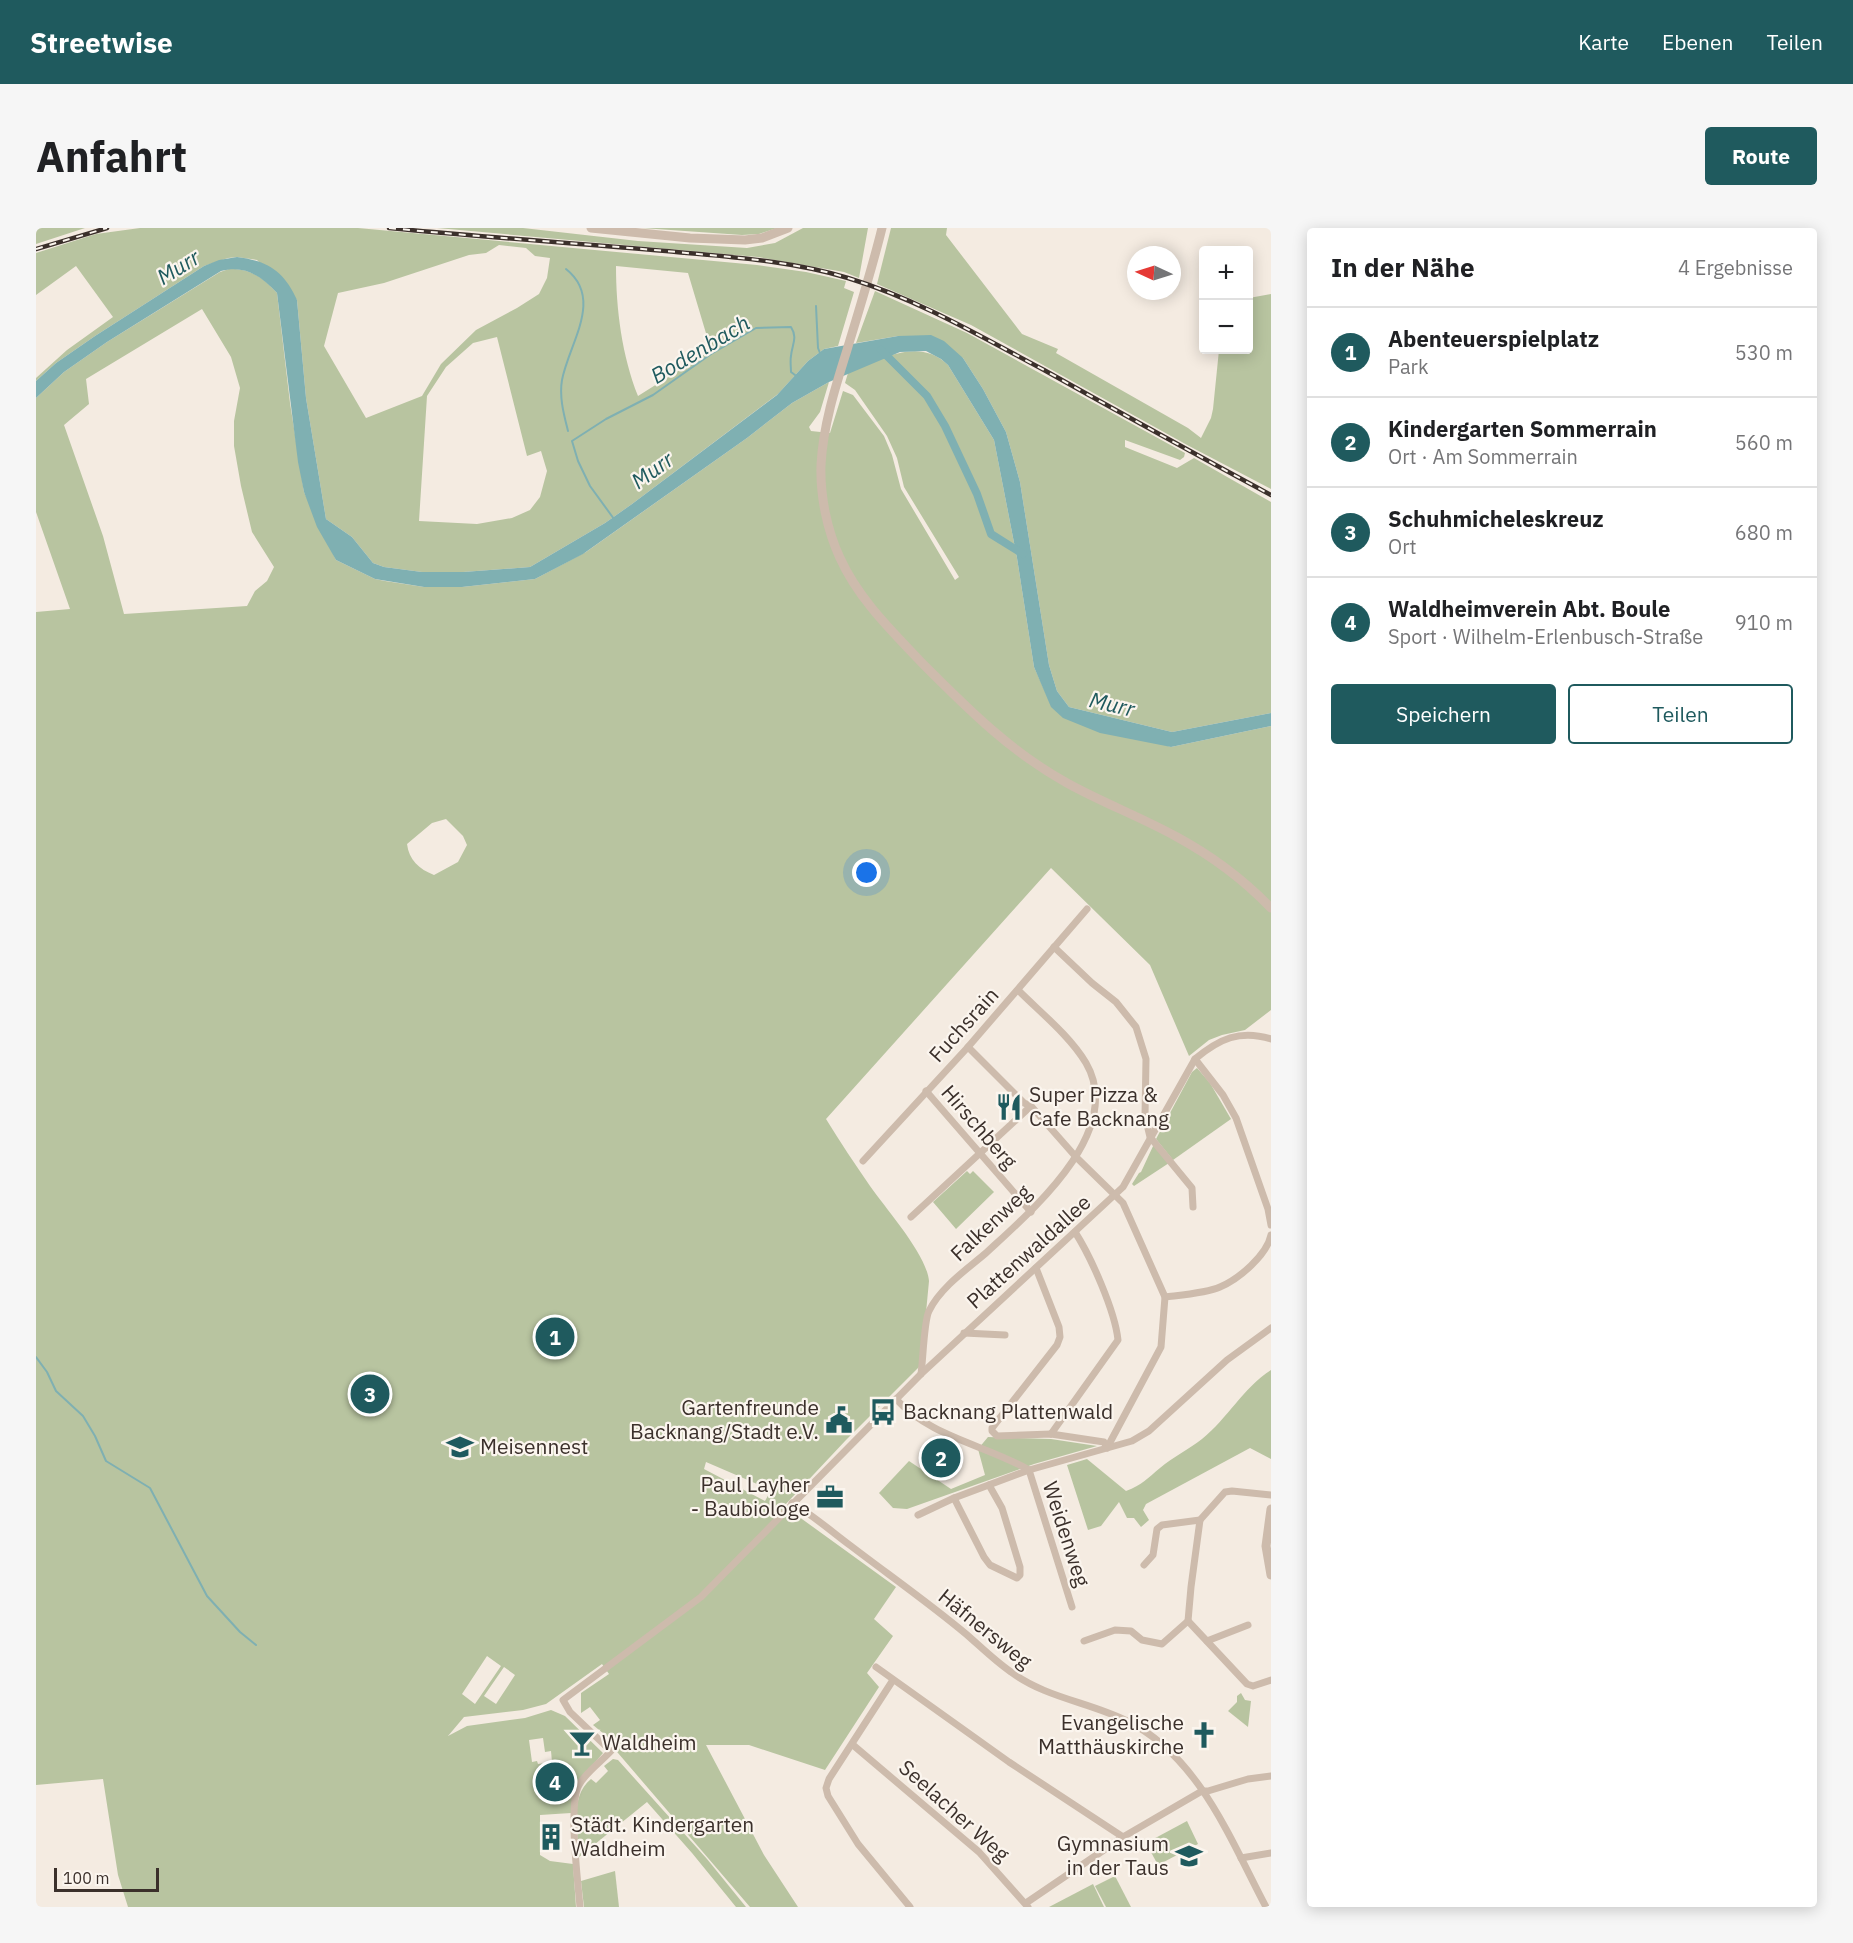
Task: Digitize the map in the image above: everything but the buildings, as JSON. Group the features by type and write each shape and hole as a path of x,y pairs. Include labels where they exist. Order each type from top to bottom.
{"street":[{"path":"591,228 690,238 745,240 769,236 788,228"},
{"path":"882,228 833,394 823,440 821,467 826,516 840,557 850,576 882,620 978,718 1028,760 1068,784 1149,822 1203,852 1229,869 1271,908"},
{"name":"Fuchsrain","path":"863,1161 968,1047 1087,909"},
{"path":"1054,947 1116,1002 1141,1036 1146,1059 1145,1116 1150,1137 1192,1188 1193,1207"},
{"name":"Falkenweg","path":"921,1374 928,1312 948,1286 1031,1212 1070,1167 1087,1135 1095,1108 1092,1077 1086,1063 1075,1047 1018,990"},
{"name":"Plattenwaldallee","path":"580,1907 574,1829 576,1791 580,1783 611,1751 570,1712 563,1700 690,1607 921,1374 1114,1196 1126,1182 1195,1059 1213,1044 1237,1036 1255,1035 1271,1039"},
{"path":"968,1047 1024,1103 1031,1106 1076,1157 1123,1203 1165,1298 1161,1347 1107,1448"},
{"path":"1195,1059 1223,1095 1236,1118 1268,1209 1271,1225"},
{"name":"Hirschberg","path":"926,1091 1031,1212"},
{"path":"911,1217 1031,1106"},
{"path":"1051,1434 1118,1340 1117,1328 1101,1287 1075,1232"},
{"path":"1165,1298 1220,1287 1241,1274 1263,1254 1271,1235"},
{"path":"1036,1268 1059,1327 1060,1337 1057,1345 992,1428 993,1433 998,1436 1051,1434 1104,1442 1107,1448"},
{"path":"918,1515 954,1498 1029,1470 1132,1441 1149,1431 1227,1360 1271,1328"},
{"path":"964,1333 1005,1335"},
{"path":"896,1400 926,1424 1029,1470"},
{"name":"Weidenweg","path":"1029,1470 1072,1607"},
{"path":"954,1498 990,1565 1017,1578 1020,1575 1020,1567 1002,1508 989,1485"},
{"path":"1084,1641 1115,1630 1131,1631 1142,1640 1162,1644 1188,1621 1200,1520 1226,1492 1271,1495"},
{"name":"Häfnersweg","path":"792,1503 924,1601 1023,1681 1050,1694 1113,1714 1144,1731 1177,1760 1202,1791 1266,1907"},
{"path":"1271,1509 1266,1546 1271,1575"},
{"path":"1144,1565 1153,1555 1157,1529 1162,1525 1200,1520"},
{"path":"1188,1621 1247,1684 1253,1686 1271,1680"},
{"path":"1207,1641 1248,1626"},
{"path":"876,1667 1010,1762 1123,1837"},
{"path":"893,1680 826,1788 828,1796 858,1844 910,1907"},
{"name":"Seelacher Weg","path":"853,1745 980,1851 1027,1905"},
{"path":"1027,1905 1123,1837 1202,1791 1248,1779 1271,1776"},
{"path":"1241,1858 1271,1853"}],"green space":[{"path":"36,228 85,228 36,244"},
{"path":"140,228 358,228 757,265 846,281 844,288 854,292 838,346 824,349 808,361 778,394 605,523 530,567 463,572 422,572 384,567 373,563 352,537 326,519 306,398 297,300 257,260 228,258 204,266 95,336 56,363 36,381 36,378 67,350 113,317 76,266 36,295 36,253 96,234","holes":["499,245 526,248 535,256 550,258 547,278 539,294 476,330 441,364 422,396 366,418 324,346 338,293 384,283 469,255 486,253","616,266 688,273 711,350 638,396 632,381 621,332","497,337 527,456 541,451 547,471 540,497 530,510 512,518 477,524 419,521 427,396 446,367 473,343"]},
{"path":"437,228 523,228 638,241 747,248 775,243 803,228 868,228 859,278 844,272 758,257"},
{"path":"642,228 777,228 759,234 742,235"},
{"path":"891,228 947,228 946,235 1022,334 1058,349 1056,353 1188,428 1201,438 1213,409 1219,354 1253,354 1253,297 1271,294 1271,489 971,325 877,284"},
{"path":"237,269 250,272 262,279 277,293 290,403 304,492 336,560 375,579 424,587 462,587 535,579 586,552 747,438 792,403 829,382 820,412 809,427 811,431 830,433 843,391 853,395 884,436 892,455 901,489 955,580 959,577 904,487 897,458 887,436 855,390 845,383 848,373 886,357 912,351 924,352 936,356 948,365 994,440 1017,558 1034,667 1052,707 1171,747 1271,726 1271,1010 1245,1030 1209,1040 1189,1056 1150,965 1051,868 826,1119 870,1186 914,1246 927,1270 929,1281 921,1365 784,1506 896,1587 874,1619 893,1636 867,1673 879,1687 825,1770 749,1745 706,1745 764,1855 798,1907 750,1907 612,1746 615,1743 593,1725 600,1720 590,1707 581,1713 581,1693 609,1674 602,1664 546,1704 523,1710 464,1717 448,1736 467,1726 525,1718 551,1710 565,1716 603,1753 573,1788 571,1813 540,1815 540,1855 550,1861 573,1864 576,1907 128,1907 118,1875 103,1779 36,1785 36,612 70,609 36,512 36,398 64,372 107,342 220,272","holes":["202,309 231,357 240,388 234,421 234,446 241,486 252,532 274,567 267,581 255,591 247,606 124,614 103,536 64,425 89,404 86,379","446,819 463,836 467,845 458,862 434,875 416,863 410,855 407,844 432,823","706,1462 771,1490 765,1501 704,1469","487,1656 501,1666 475,1704 462,1694","504,1667 515,1675 496,1704 484,1696","543,1738 545,1752 551,1751 552,1762 538,1764 537,1761 532,1762 529,1740"]},
{"path":"875,291 967,333 1185,453 1180,460 1125,440 1125,447 1177,468 1194,458 1271,502 1271,713 1172,732 1069,707 1057,691 1049,665 1020,482 1006,432 963,358 898,336 856,343"},
{"path":"1197,1068 1210,1083 1231,1119 1173,1160 1156,1139 1192,1072"},
{"path":"1154,1144 1169,1163 1134,1186 1132,1184 1141,1172"},
{"path":"967,1171 970,1174 973,1171 994,1192 956,1229 933,1202"},
{"path":"1271,1370 1271,1459 1250,1448 1146,1504 1143,1510 1149,1520 1141,1527 1134,1518 1127,1518 1119,1502 1101,1526 1088,1530 1067,1465 1087,1459 1126,1491 1132,1489 1202,1439 1252,1385"},
{"path":"988,1437 1051,1439 1097,1446 1034,1464 907,1509 893,1508 879,1493 909,1461 951,1489 985,1475 978,1449"},
{"path":"1241,1693 1245,1700 1251,1701 1248,1727 1228,1711 1237,1702 1237,1696"},
{"path":"613,1759 618,1760 707,1859 746,1907 736,1907 647,1802 579,1857 576,1815 580,1795 584,1786 591,1779 596,1783 608,1771 604,1766"},
{"path":"1187,1821 1198,1844 1158,1865 1146,1843"},
{"path":"615,1871 619,1907 584,1907 581,1881"},
{"path":"1115,1876 1131,1907 1106,1907 1095,1886"},
{"path":"1093,1884 1104,1907 1049,1907"}],"water":[{"path":"237,257 258,261 274,269 292,290 297,300 306,398 326,519 352,537 373,563 384,567 422,572 463,572 530,567 605,523 632,504 777,395 808,361 824,349 898,336 931,335 944,341 963,358 1006,432 1020,482 1049,665 1057,691 1069,707 1172,732 1271,713 1271,726 1171,747 1100,733 1063,718 1051,707 1034,667 1017,558 994,440 948,365 926,351 900,352 829,382 792,403 747,438 583,554 535,579 462,587 424,587 375,579 336,560 317,527 304,492 298,462 277,293 252,273 238,270 221,271 107,342 64,372 36,398 36,381 56,363 204,266 219,260"}],"waterway":[{"path":"566,269 577,281 582,294 583,308 581,322 561,386 568,431"},
{"name":"Bodenbach","path":"816,306 820,353"},
{"name":"Bodenbach","path":"614,519 590,486 578,461 572,441 606,419 653,395 711,354 756,328 791,327 794,338 791,372 795,375"},
{"path":"881,350 927,396 945,426 977,494 991,534 1023,554"},
{"path":"36,1357 47,1372 56,1391 83,1416 106,1461 150,1488 207,1596 240,1632 256,1645"}],"railway":[{"path":"36,249 107,228"},
{"path":"389,228 735,257 803,267 848,278 899,296 972,331 1271,495"}],"place":[{"name":"Super Pizza & Cafe Backnang","path":"1009,1107"},
{"name":"Abenteuerspielplatz","path":"555,1337"},
{"name":"Schuhmicheleskreuz","path":"370,1394"},
{"name":"Backnang Plattenwald","path":"883,1412"},
{"name":"Gartenfreunde Backnang/Stadt e.V.","path":"839,1420"},
{"name":"Meisennest","path":"460,1447"},
{"name":"Kindergarten Sommerrain","path":"941,1458"},
{"name":"Paul Layher - Baubiologe","path":"830,1497"},
{"name":"Evangelische Matthäuskirche","path":"1204,1735"},
{"name":"Waldheim","path":"582,1743"},
{"name":"Waldheimverein Abt. Boule","path":"555,1782"},
{"name":"Städt. Kindergarten Waldheim","path":"551,1837"},
{"name":"Gymnasium in der Taus","path":"1189,1856"}],"water label":[{"name":"Murr","path":"178,267"},
{"name":"Murr","path":"652,470"},
{"name":"Murr","path":"1112,704"}]}
